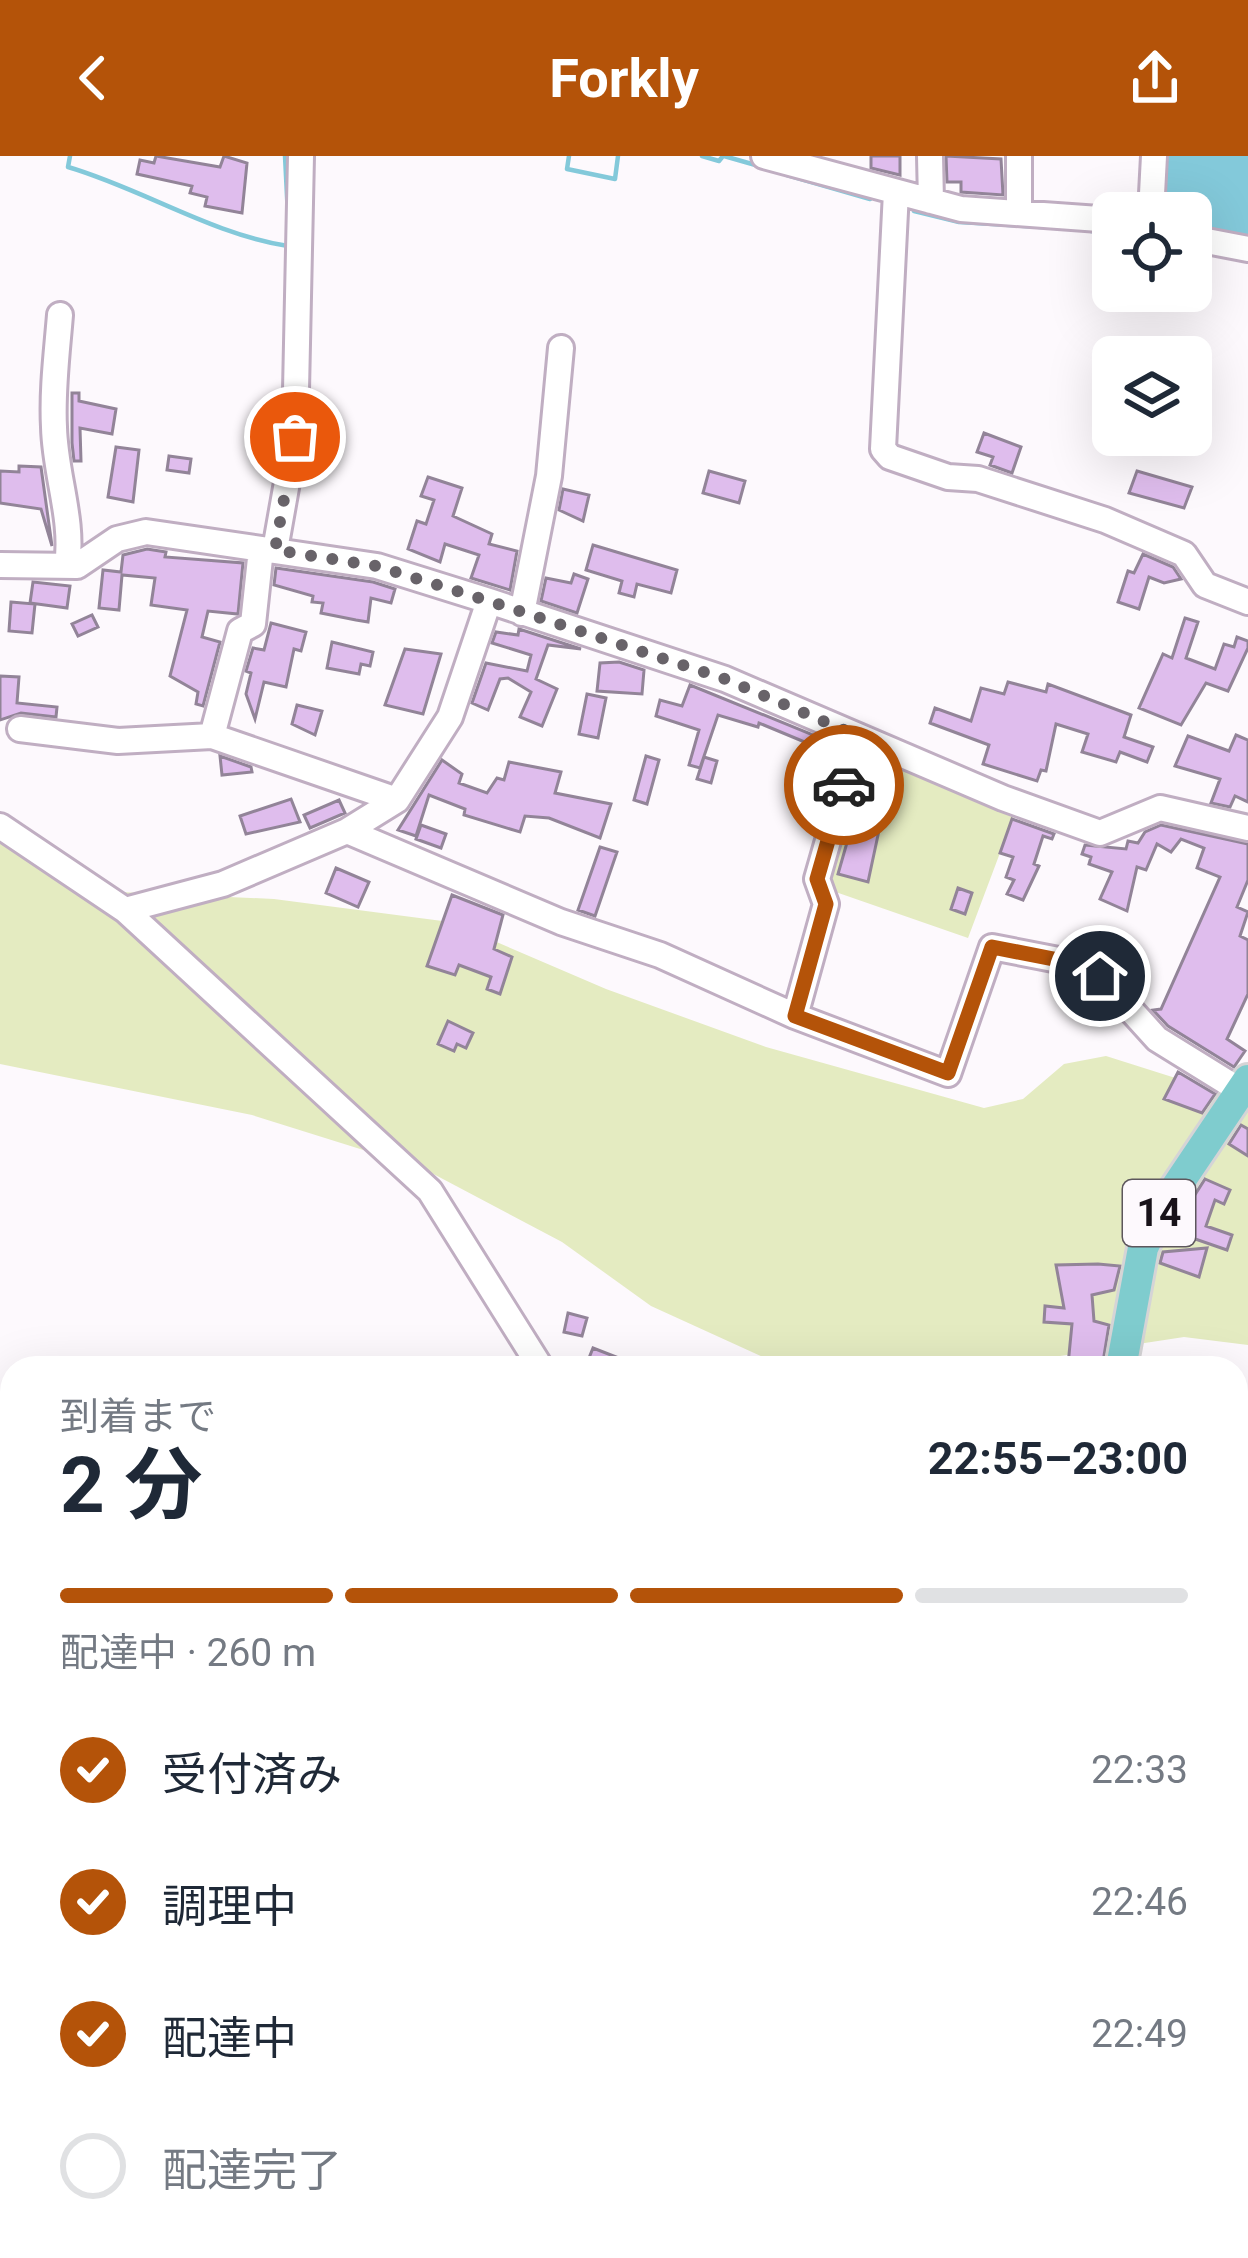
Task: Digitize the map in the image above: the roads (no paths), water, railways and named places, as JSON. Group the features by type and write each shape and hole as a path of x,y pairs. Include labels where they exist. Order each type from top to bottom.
{"main road":[{"name":"14","path":"1122,1356 1143,1248 1160,1211 1244,1086"}],"street":[{"path":"212,736 240,631 254,624 295,437 301,156"},
{"path":"764,156 843,167 896,192 931,201 1092,218"},
{"path":"930,156 931,201"},
{"path":"1019,156 1019,211"},
{"path":"1152,192 1154,156"},
{"path":"896,192 881,427 890,457 1105,520 1184,554 1205,585 1248,602"},
{"path":"1212,242 1248,249"},
{"path":"60,314 54,428 61,499 72,530 67,566"},
{"path":"522,613 549,476 561,348"},
{"path":"72,530 117,539"},
{"path":"0,565 76,566 117,539 146,532 376,566 725,679 1003,799 1100,833 1160,808 1248,828"},
{"path":"124,910 223,884 346,831 398,800 450,717 489,601"},
{"path":"20,729 118,741 212,736 398,800"},
{"path":"795,1016 826,904 817,879 858,736"},
{"path":"0,826 124,910 430,1191 533,1356"},
{"path":"346,831 561,922 660,955 795,1016 948,1073 992,947 1079,964 1100,976 1157,1039 1244,1086"}],"water":[{"path":"1161,156 1248,156 1248,239 1212,231 1212,192 1159,192"}],"waterway":[{"path":"70,156 68,167 204,222 288,246"},
{"path":"285,156 288,216"},
{"path":"569,156 567,169 615,179 618,156"},
{"path":"702,156 719,161 723,156"},
{"path":"724,156 759,166"},
{"path":"787,175 870,199"},
{"path":"914,211 959,222 1075,229"},
{"path":"1086,230 1092,231"}]}
